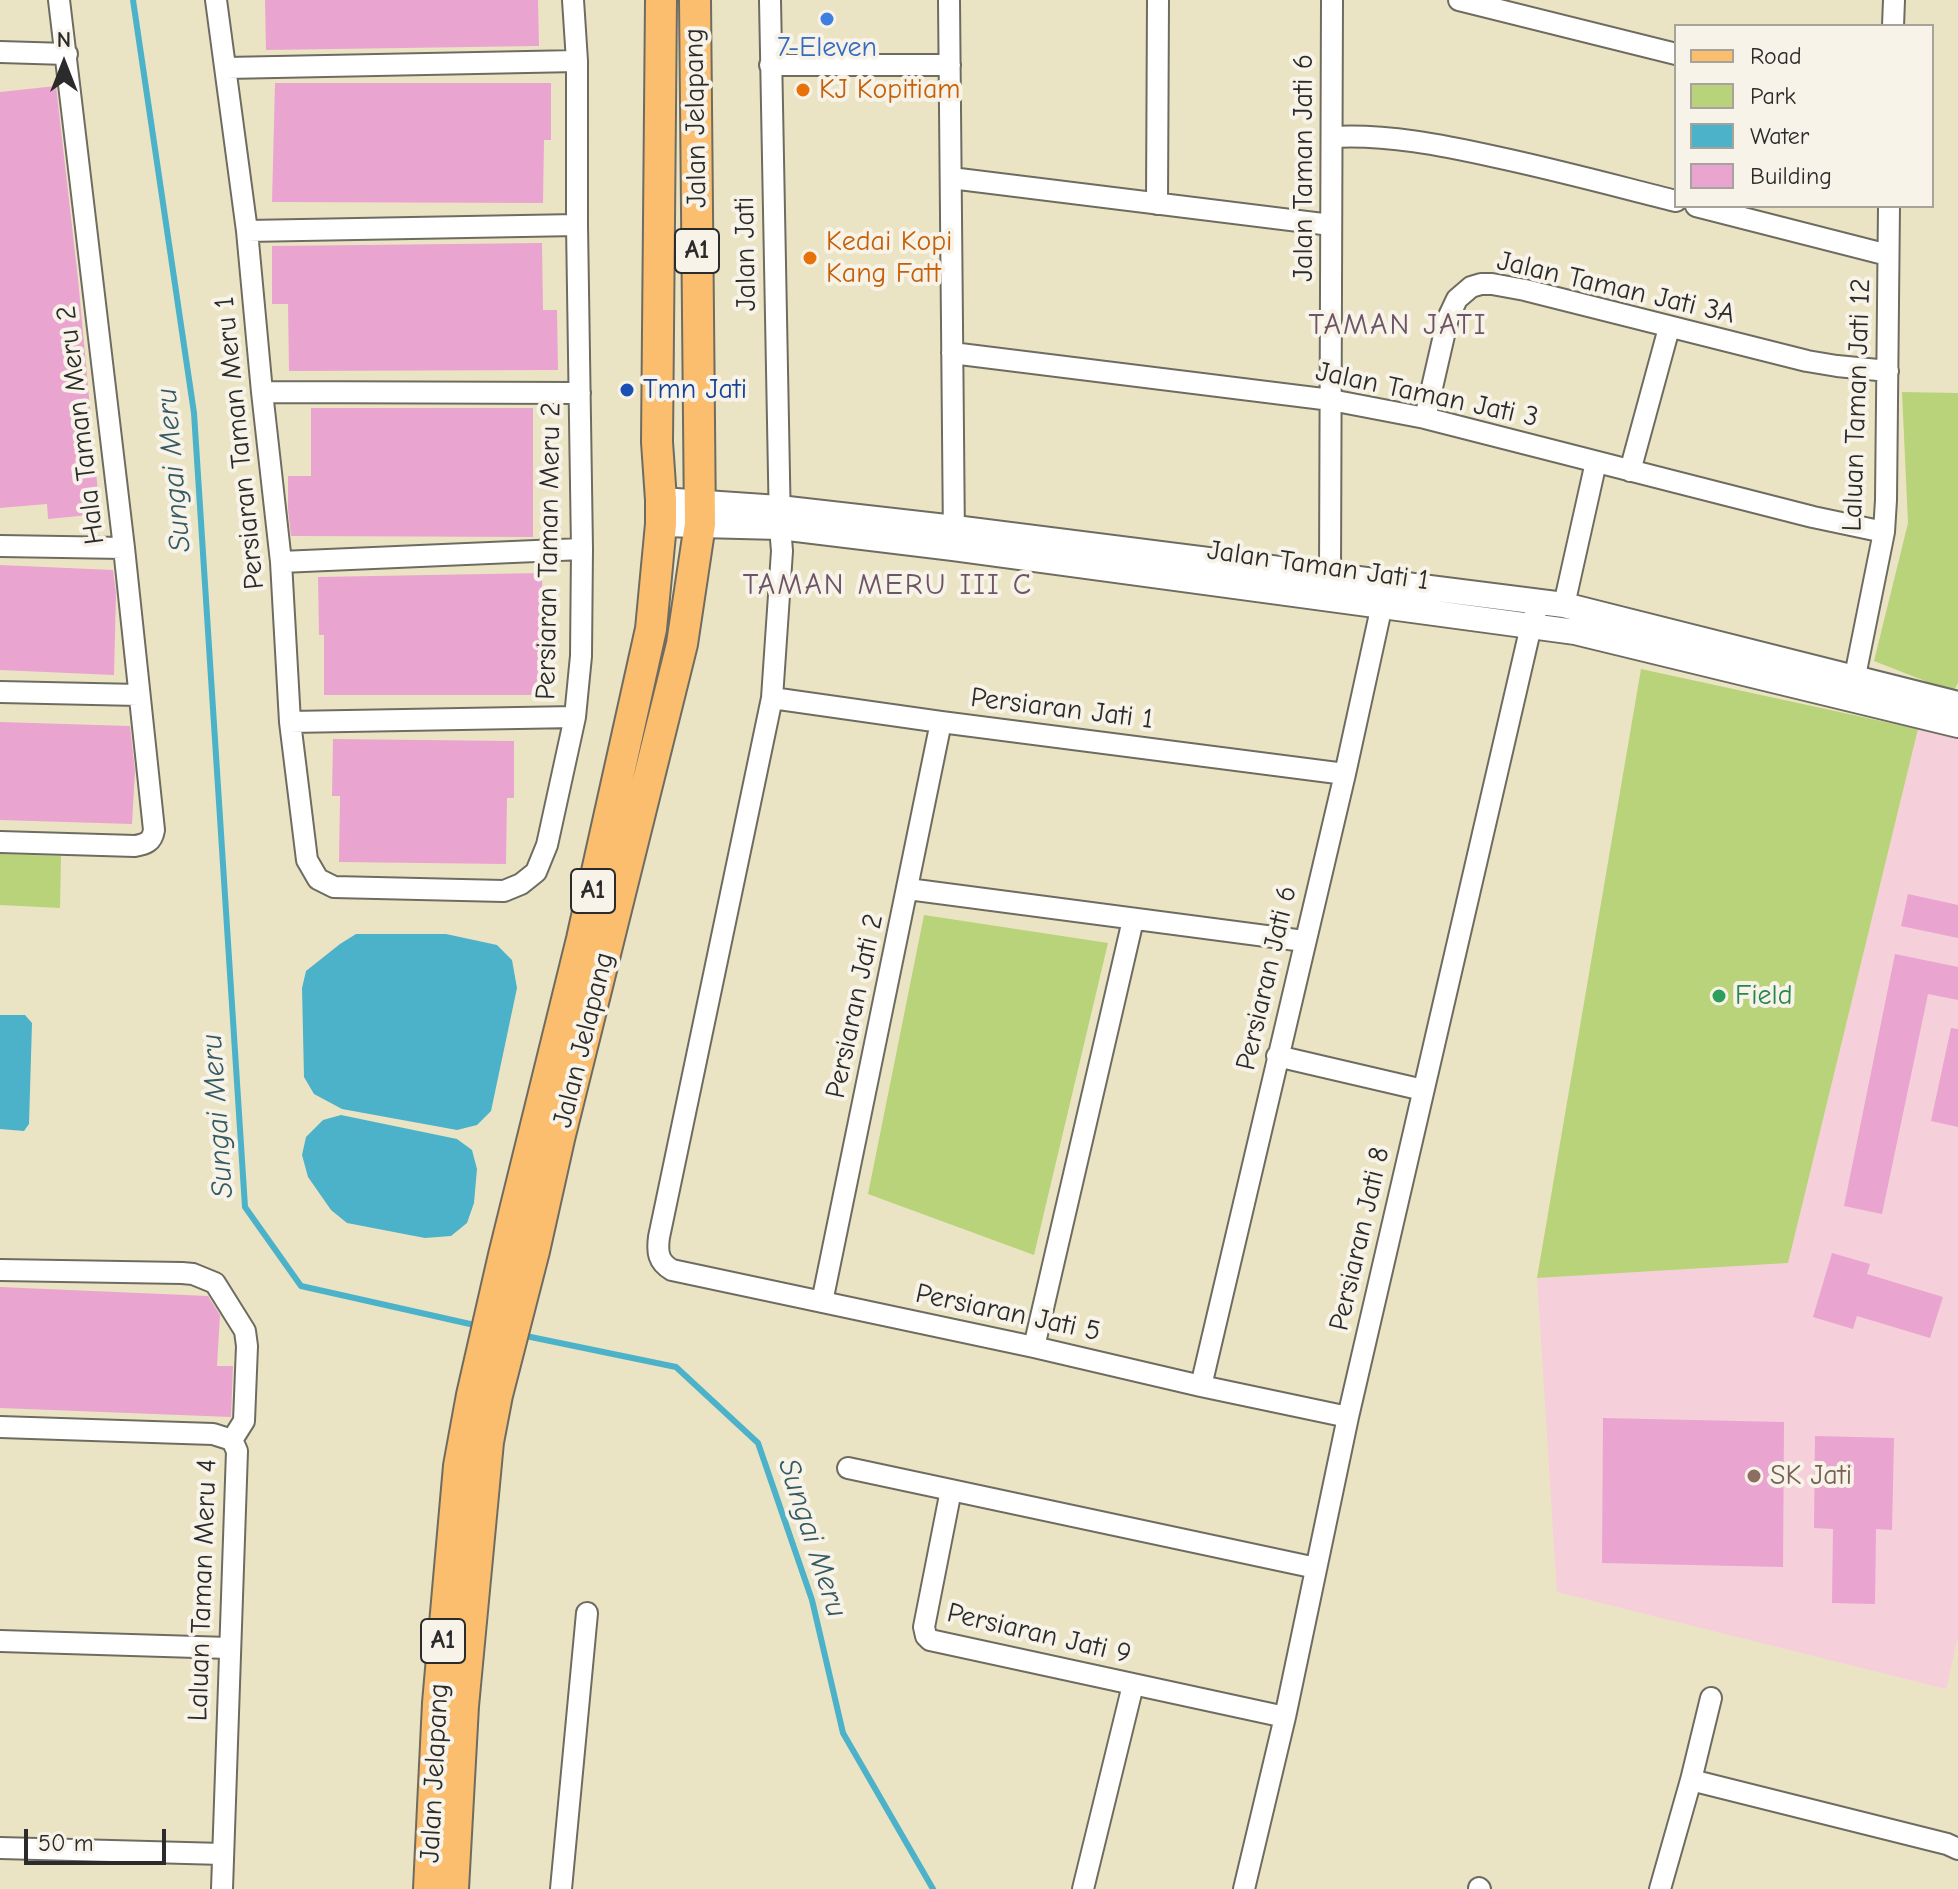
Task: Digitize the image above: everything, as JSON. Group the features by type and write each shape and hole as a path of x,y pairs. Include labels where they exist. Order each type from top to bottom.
{"main road":[{"name":"Jalan Jelapang","path":"453,1889 463,1706 488,1442 485,1395 504,1255 582,939 651,629 661,512 657,442 661,0"},
{"name":"Jalan Jelapang","path":"429,1889 438,1703 459,1466 534,1251 682,644 699,513 695,0"}],"street":[{"name":"Hala Taman Meru 2","path":"0,842 135,846 149,842 154,830 59,0"},
{"name":"Persiaran Taman Meru 1","path":"216,0 247,231 281,562 290,722 307,860 318,879"},
{"name":"Persiaran Taman Meru 2","path":"318,879 334,887 504,891 521,884 536,872 547,845 575,717 581,656 577,61 573,0"},
{"name":"Jalan Jati","path":"660,1259 657,1248 659,1237 772,698 782,551 770,0"},
{"path":"949,0 954,538"},
{"path":"1157,204 1158,0"},
{"name":"Jalan Taman Jati 6","path":"1330,576 1332,0"},
{"path":"1459,0 1674,54"},
{"path":"1893,24 1894,0"},
{"path":"0,52 67,54"},
{"path":"226,68 577,61"},
{"path":"770,65 950,65"},
{"path":"1332,137 1382,137 1469,151 1674,201"},
{"path":"951,178 1331,225"},
{"path":"1704,208 1888,255"},
{"name":"Laluan Taman Jati 12","path":"1853,688 1884,532 1889,208"},
{"path":"247,231 577,225"},
{"name":"Jalan Taman Jati 3A","path":"1425,418 1448,318 1457,299 1471,287 1492,284 1821,363 1888,371"},
{"path":"1630,471 1669,328"},
{"name":"Jalan Taman Jati 3","path":"952,353 1331,400 1425,418 1813,517 1884,532"},
{"path":"262,392 580,393"},
{"path":"1564,605 1596,462"},
{"name":"Jalan Taman Jati 1","path":"661,512 780,517 1535,614 1575,632 1853,688 1958,704"},
{"name":"Jalan Taman Jati 1","path":"954,538 1330,576 1384,594"},
{"path":"0,546 124,548"},
{"path":"281,562 582,549"},
{"name":"Persiaran Jati 6","path":"1201,1386 1345,774 1384,594"},
{"name":"Jalan Taman Jati 1","path":"1535,614 1564,605 1853,688 1958,725"},
{"name":"Persiaran Jati 8","path":"1244,1889 1285,1717 1348,1417 1535,614"},
{"path":"0,692 139,695"},
{"name":"Persiaran Jati 1","path":"772,698 1345,774"},
{"path":"290,722 575,717"},
{"name":"Persiaran Jati 2","path":"822,1302 941,722"},
{"path":"908,889 1304,941"},
{"path":"1034,1347 1133,920"},
{"path":"1277,1056 1423,1090"},
{"name":"Persiaran Jati 5","path":"660,1259 672,1270 1348,1417"},
{"name":"Laluan Taman Meru 4","path":"0,1270 193,1274 215,1283 245,1331 244,1421 232,1440 237,1451 222,1889"},
{"path":"0,1427 213,1434 232,1440"},
{"path":"848,1468 1316,1568"},
{"name":"Persiaran Jati 9","path":"951,1490 924,1627 930,1640 1285,1717"},
{"path":"561,1889 587,1613"},
{"path":"0,1641 229,1648"},
{"path":"1083,1889 1133,1685"},
{"path":"1660,1889 1711,1698"},
{"path":"1691,1780 1958,1849"},
{"path":"0,1848 223,1854"}],"shaded area":[{"name":"SK Jati","path":"1918,729 1958,738 1958,1637 1946,1689 1557,1592 1537,1278 1788,1263"}],"green space":[{"path":"1902,392 1958,393 1958,683 1953,692 1874,661 1908,523"},
{"name":"Field","path":"1641,669 1918,729 1788,1263 1537,1278"},
{"path":"0,854 61,856 60,908 0,905"},
{"path":"924,915 1108,943 1034,1255 868,1194"}],"water":[{"path":"356,934 446,934 497,945 512,960 517,988 491,1111 477,1125 457,1130 342,1109 314,1094 304,1077 302,988 306,971"},
{"path":"0,1015 25,1015 32,1023 29,1124 24,1131 0,1129"},
{"path":"341,1115 457,1139 472,1150 477,1169 474,1203 467,1223 451,1236 425,1238 347,1223 331,1210 308,1177 302,1155 306,1137 323,1120"}],"building":[{"path":"265,0 538,0 539,46 266,50"},
{"path":"275,83 551,83 551,140 544,140 543,203 272,202"},
{"path":"56,86 100,514 48,519 47,504 0,508 0,92"},
{"path":"542,243 543,310 557,310 558,370 289,371 288,304 272,304 272,246"},
{"path":"311,408 533,408 533,537 291,536 288,476 311,476"},
{"path":"0,565 113,570 116,593 114,675 0,670"},
{"path":"542,573 543,640 550,640 549,695 324,695 324,635 319,635 318,577"},
{"path":"0,722 130,726 135,771 132,824 0,820"},
{"path":"333,739 514,741 514,798 507,798 506,864 339,862 340,796 332,796"},
{"path":"1908,894 1958,905 1958,938 1901,926"},
{"path":"1895,954 1958,967 1958,1000 1928,994 1882,1214 1844,1206"},
{"path":"1951,1028 1958,1029 1958,1127 1931,1121"},
{"path":"1832,1253 1870,1264 1867,1274 1943,1297 1930,1338 1857,1316 1853,1329 1813,1317"},
{"path":"0,1287 208,1296 220,1315 217,1366 233,1366 231,1417 0,1408"},
{"path":"1603,1418 1784,1422 1783,1567 1602,1563"},
{"path":"1815,1436 1894,1438 1892,1530 1876,1529 1875,1604 1832,1603 1833,1529 1814,1528"}],"waterway":[{"name":"Sungai Meru","path":"133,0 194,413 245,1207 301,1286 479,1326"},
{"name":"Sungai Meru","path":"521,1335 676,1367 758,1443 812,1600 843,1733 933,1889"}],"place":[{"name":"7-Eleven","path":"827,19"},
{"name":"KJ Kopitiam","path":"803,90"},
{"name":"Kedai Kopi Kang Fatt","path":"810,258"},
{"name":"Tmn Jati","path":"627,390"},
{"name":"Field","path":"1719,996"},
{"name":"SK Jati","path":"1754,1476"}],"district":[{"name":"TAMAN JATI","path":"1398,326"},
{"name":"TAMAN MERU III C","path":"888,586"}]}
